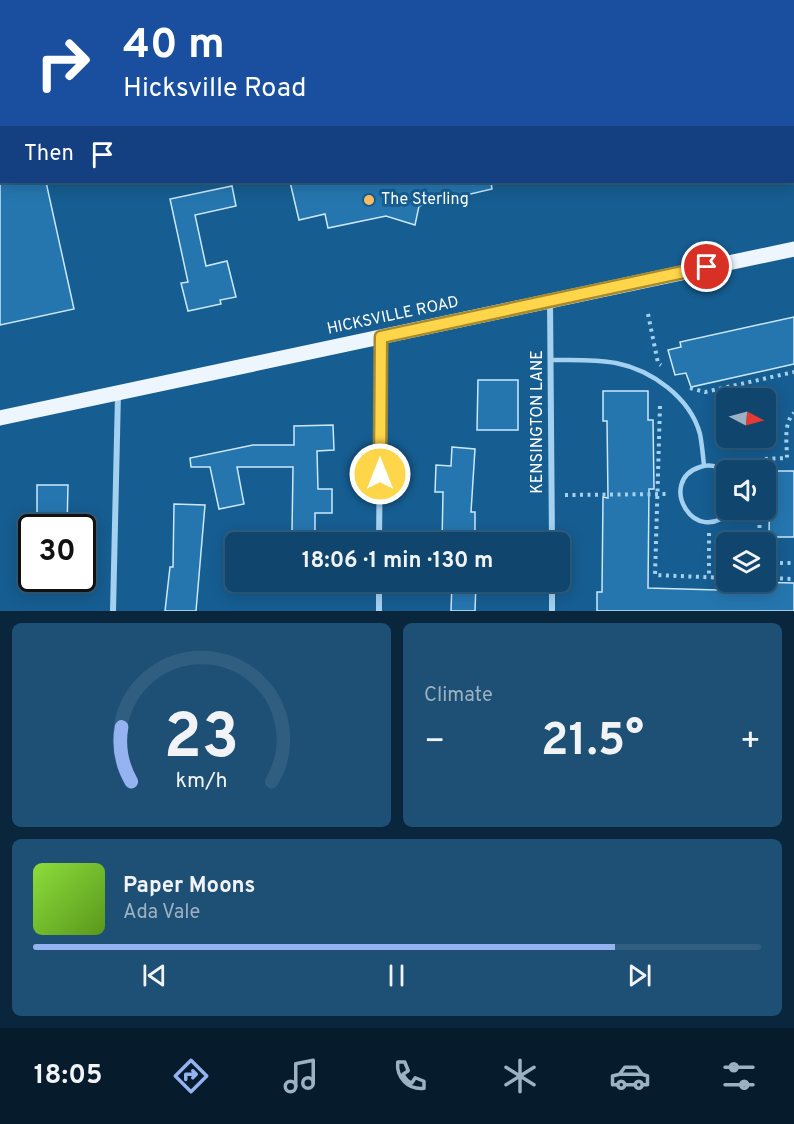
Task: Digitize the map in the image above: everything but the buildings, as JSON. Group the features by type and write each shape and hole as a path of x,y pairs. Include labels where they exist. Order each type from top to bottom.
{"main road":[{"name":"HICKSVILLE ROAD","path":"0,418 794,249"}],"street":[{"name":"KENSINGTON LANE","path":"550,301 552,532"},
{"path":"379,532 381,337"},
{"path":"113,611 118,393"},
{"path":"379,592 379,611"},
{"path":"552,592 552,611"}],"lane":[{"path":"552,360 615,363 635,368 661,382 680,398 694,420 700,433 704,466"},
{"path":"716,467 704,466 688,475 683,482 681,494 684,509 690,516 709,523 719,520"}],"path":[{"path":"648,314 658,363 665,368"},
{"path":"681,381 694,391 705,392 794,372"},
{"path":"660,406 655,575 716,577"},
{"path":"762,460 788,458 789,419 794,413"},
{"path":"552,496 681,494"},
{"path":"709,523 709,577"},
{"path":"776,562 794,562"},
{"path":"776,578 794,579"}],"place":[{"name":"The Sterling","path":"369,200"}],"route":[{"path":"380,474 381,337 707,267"}]}
